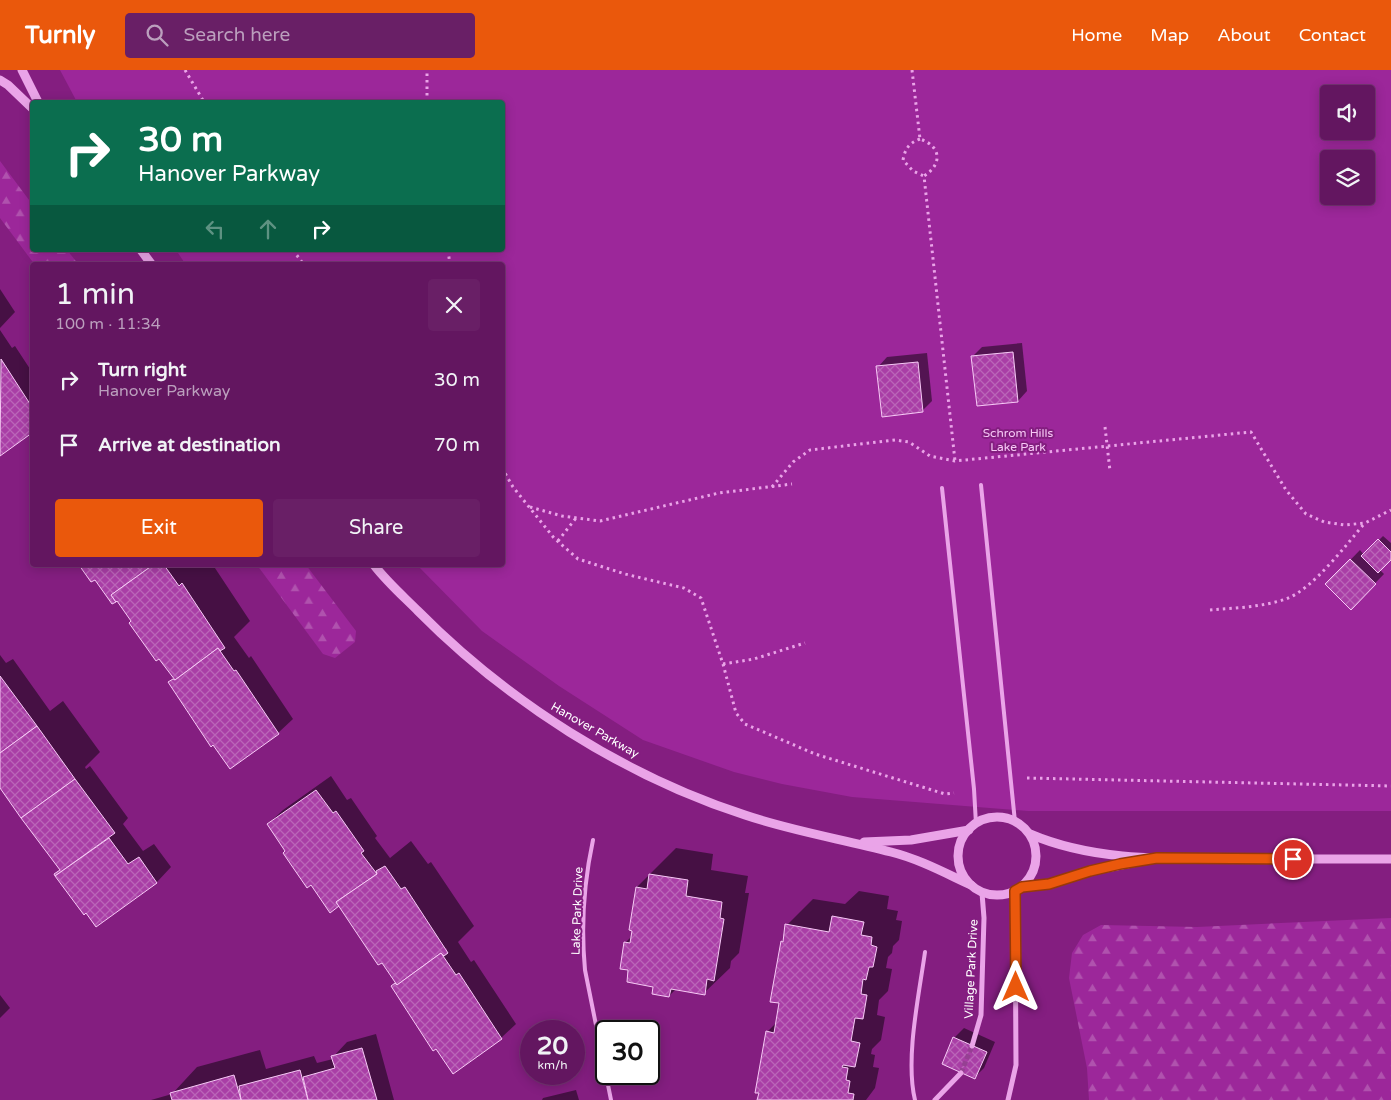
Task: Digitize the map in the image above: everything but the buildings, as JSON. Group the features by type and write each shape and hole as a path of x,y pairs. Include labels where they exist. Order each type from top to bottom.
{"street":[{"path":"22,70 37,100"},
{"path":"0,80 30,106"},
{"name":"Hanover Parkway","path":"376,567 434,627 493,679 541,713 610,756 672,786 744,815 804,832 892,852 929,865 971,885"},
{"path":"995,817 1015,822 1030,834 1036,848 1036,862 1032,876 1019,889 1010,894 982,893 971,885 962,873 958,858 960,843 972,827 995,817"},
{"name":"Hanover Parkway","path":"847,842 911,840 972,827"},
{"path":"1030,834 1059,846 1083,851 1157,858 1391,859"},
{"path":"1019,889 1049,884 1113,866 1157,858"},
{"path":"1008,1100 1016,1065 1019,889"},
{"name":"Village Park Drive","path":"972,1046 981,1015 984,918 982,893"},
{"path":"935,1100 961,1073"}],"lane":[{"path":"981,485 1015,822"},
{"path":"942,488 974,789 972,827"},
{"name":"Lake Park Drive","path":"593,840 588,864 584,953 587,979 611,1100"},
{"path":"915,1100 911,1075 915,1028 926,952"}],"path":[{"path":"185,70 203,100"},
{"path":"427,100 428,70"},
{"path":"912,70 920,138"},
{"path":"920,138 908,146 904,152 903,160 912,171 924,176"},
{"path":"920,138 933,145 937,154 936,166 924,176"},
{"path":"924,176 956,461"},
{"path":"1105,427 1110,472"},
{"path":"772,487 793,462 810,450 895,440 910,442 930,456 956,461 1251,432 1286,490 1306,514 1324,522 1345,525 1365,523 1391,510"},
{"path":"505,473 513,487 558,541 578,559 625,574 684,588 701,598 723,664 736,713 745,724 815,754 945,794 954,793"},
{"path":"529,506 562,516 600,521 719,494 792,484"},
{"path":"558,541 576,518"},
{"path":"1210,610 1244,608 1288,598 1309,584 1365,523"},
{"path":"723,664 754,659 805,643"},
{"path":"1025,778 1391,786"}],"green space":[{"name":"Schrom Hills Lake Park","path":"60,70 1391,70 1391,811 1028,811 852,797 782,784 734,772 643,740 559,686 482,631 419,567 505,567 505,262 184,262 177,252 505,252 505,100 76,100"},
{"path":"0,161 30,201 30,252 69,252 77,262 33,262 0,218"},
{"path":"258,567 308,567 356,631 355,642 335,658 323,654"},
{"path":"1391,918 1391,1100 1089,1100 1087,1068 1069,978 1072,953 1083,935 1101,925 1197,927"}],"tunnel":[{"path":"961,1073 972,1046"}],"route":[{"path":"1016,987 1015,891 1022,887 1049,884 1090,871 1157,858 1293,859"}]}
